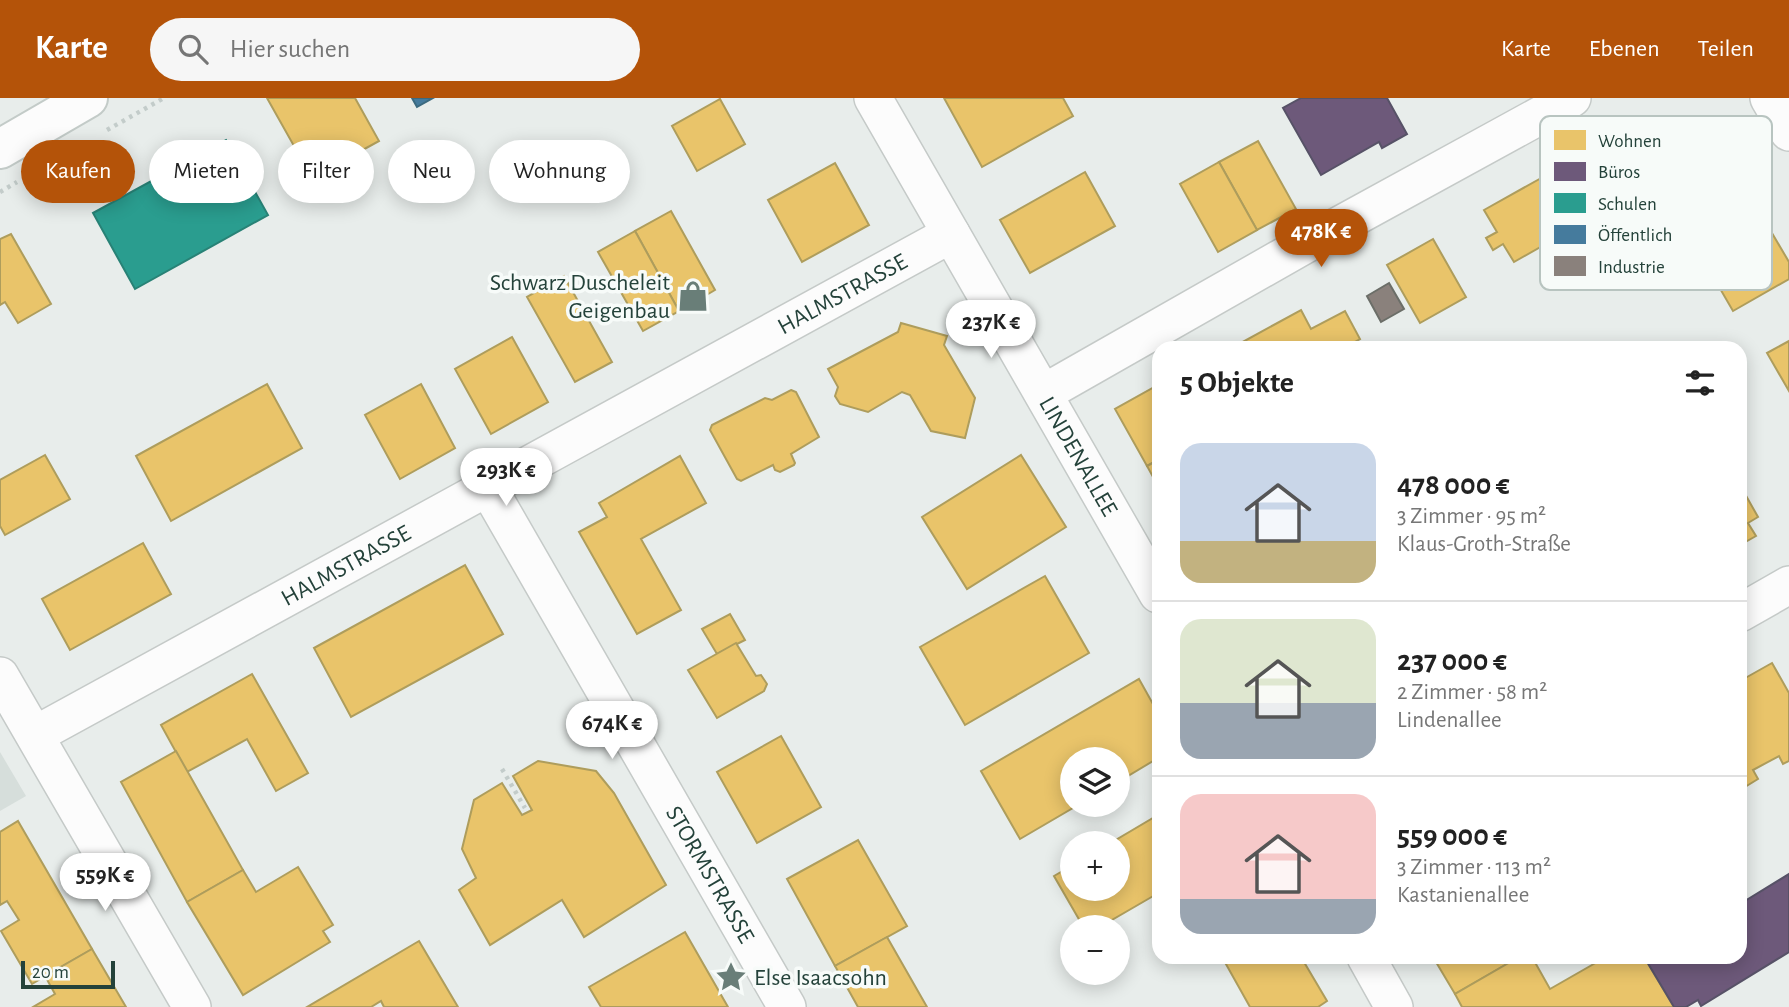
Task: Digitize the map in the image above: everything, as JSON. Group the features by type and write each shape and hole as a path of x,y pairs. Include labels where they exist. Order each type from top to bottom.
{"street":[{"path":"0,149 88,98"},
{"name":"LINDENALLEE","path":"873,98 1152,583"},
{"path":"1044,393 1320,236 1572,98"},
{"path":"1769,98 1789,132"},
{"name":"HALMSTRASSE","path":"35,735 951,234"},
{"name":"STORMSTRASSE","path":"487,486 787,1007"},
{"path":"1747,609 1789,585"},
{"path":"0,676 192,1007"},
{"path":"1370,964 1394,1007"}],"path":[{"path":"502,769 526,808"}],"shaded area":[{"path":"0,752 26,796 0,811"}],"building: Wohnen":[{"path":"267,98 355,98 379,141 374,144 374,140 291,140"},
{"path":"944,98 1063,98 1073,116 982,167"},
{"path":"720,99 745,144 697,171 672,126"},
{"path":"1258,141 1296,209 1257,230 1219,162"},
{"path":"1219,162 1257,230 1218,252 1180,184"},
{"path":"835,163 869,225 802,262 768,200"},
{"path":"1085,172 1115,226 1030,273 1000,220"},
{"path":"1540,179 1540,247 1514,262 1503,244 1493,250 1486,238 1497,232 1484,210"},
{"path":"671,211 715,290 679,311 635,231"},
{"path":"635,231 679,311 643,331 598,252"},
{"path":"1772,233 1789,262 1789,279 1772,289"},
{"path":"11,234 51,304 18,323 5,302 0,305 0,239"},
{"path":"1433,239 1466,297 1420,323 1387,265"},
{"path":"564,276 612,362 575,382 527,297"},
{"path":"1721,290 1770,290 1733,311"},
{"path":"1301,310 1311,329 1345,311 1360,339 1356,341 1244,341"},
{"path":"901,323 947,336 944,345 975,398 965,438 931,431 910,395 902,392 868,412 840,404 835,396 838,387 828,369 898,332"},
{"path":"512,337 548,402 491,434 455,369"},
{"path":"1789,341 1789,391 1767,353"},
{"path":"267,384 302,448 171,521 136,456"},
{"path":"421,384 455,448 400,479 365,415"},
{"path":"1152,388 1152,463 1147,466 1115,409"},
{"path":"791,390 796,392 819,437 791,454 794,465 780,472 775,470 773,465 741,481 737,479 710,430 712,425 765,398 772,400"},
{"path":"45,455 70,499 5,535 0,526 0,480"},
{"path":"1021,455 1066,527 967,589 922,517"},
{"path":"680,456 706,503 641,539 681,610 637,634 579,532 607,517 599,503"},
{"path":"1747,497 1758,517 1748,523 1756,536 1747,541"},
{"path":"143,543 171,594 70,650 42,599"},
{"path":"465,565 503,634 351,717 314,648"},
{"path":"1045,576 1089,653 965,725 920,647"},
{"path":"730,614 745,640 717,654 702,629"},
{"path":"736,643 756,676 761,675 767,684 764,691 717,718 688,670"},
{"path":"1772,663 1789,693 1789,761 1783,764 1779,756 1753,770 1758,779 1747,786 1747,677"},
{"path":"252,674 308,773 276,791 247,739 187,772 161,725"},
{"path":"1139,679 1152,702 1152,762 1130,775 1130,747 1060,747 1060,816 1020,839 981,771"},
{"path":"781,736 821,807 757,843 717,772"},
{"path":"176,751 243,870 187,902 121,782"},
{"path":"538,761 596,771 614,793 666,885 584,937 562,900 490,945 459,890 476,878 462,849 474,800 502,783 522,815 532,810 513,776"},
{"path":"1152,819 1152,897 1120,915 1076,915 1068,901 1130,901 1130,832"},
{"path":"18,821 92,949 32,984 1,931 19,920 7,901 0,905 0,832"},
{"path":"858,840 907,926 835,966 787,879"},
{"path":"298,867 333,925 323,931 330,942 243,995 187,902 243,870 256,892"},
{"path":"1060,873 1060,886 1054,876"},
{"path":"685,932 728,1007 601,1007 589,987"},
{"path":"887,937 927,1007 858,1007 835,966"},
{"path":"419,941 458,1007 384,1007 381,1001 371,1007 307,1007"},
{"path":"92,949 126,1007 33,1007 55,994 45,976"},
{"path":"1226,964 1305,964 1327,1001 1318,1007 1250,1007"},
{"path":"1437,964 1507,964 1455,994"},
{"path":"1507,964 1536,964 1550,989 1594,964 1648,964 1674,1007 1462,1007 1455,994"}],"building: Büros":[{"path":"1301,98 1387,98 1407,134 1382,148 1379,142 1321,175 1283,108"},
{"path":"1789,874 1789,952 1701,1006 1698,1000 1686,1007 1674,1007 1648,964 1747,964 1747,900"}],"building: Schulen":[{"path":"149,182 149,203 261,203 268,215 135,289 93,213 111,203 135,203 135,190"}],"building: Öffentlich":[{"path":"412,98 433,98 417,107"}],"building: Industrie":[{"path":"1389,283 1404,309 1381,322 1367,296"}],"place":[{"name":"Schwarz Duscheleit Geigenbau","path":"693,296"},
{"name":"Else Isaacsohn","path":"731,977"}]}
